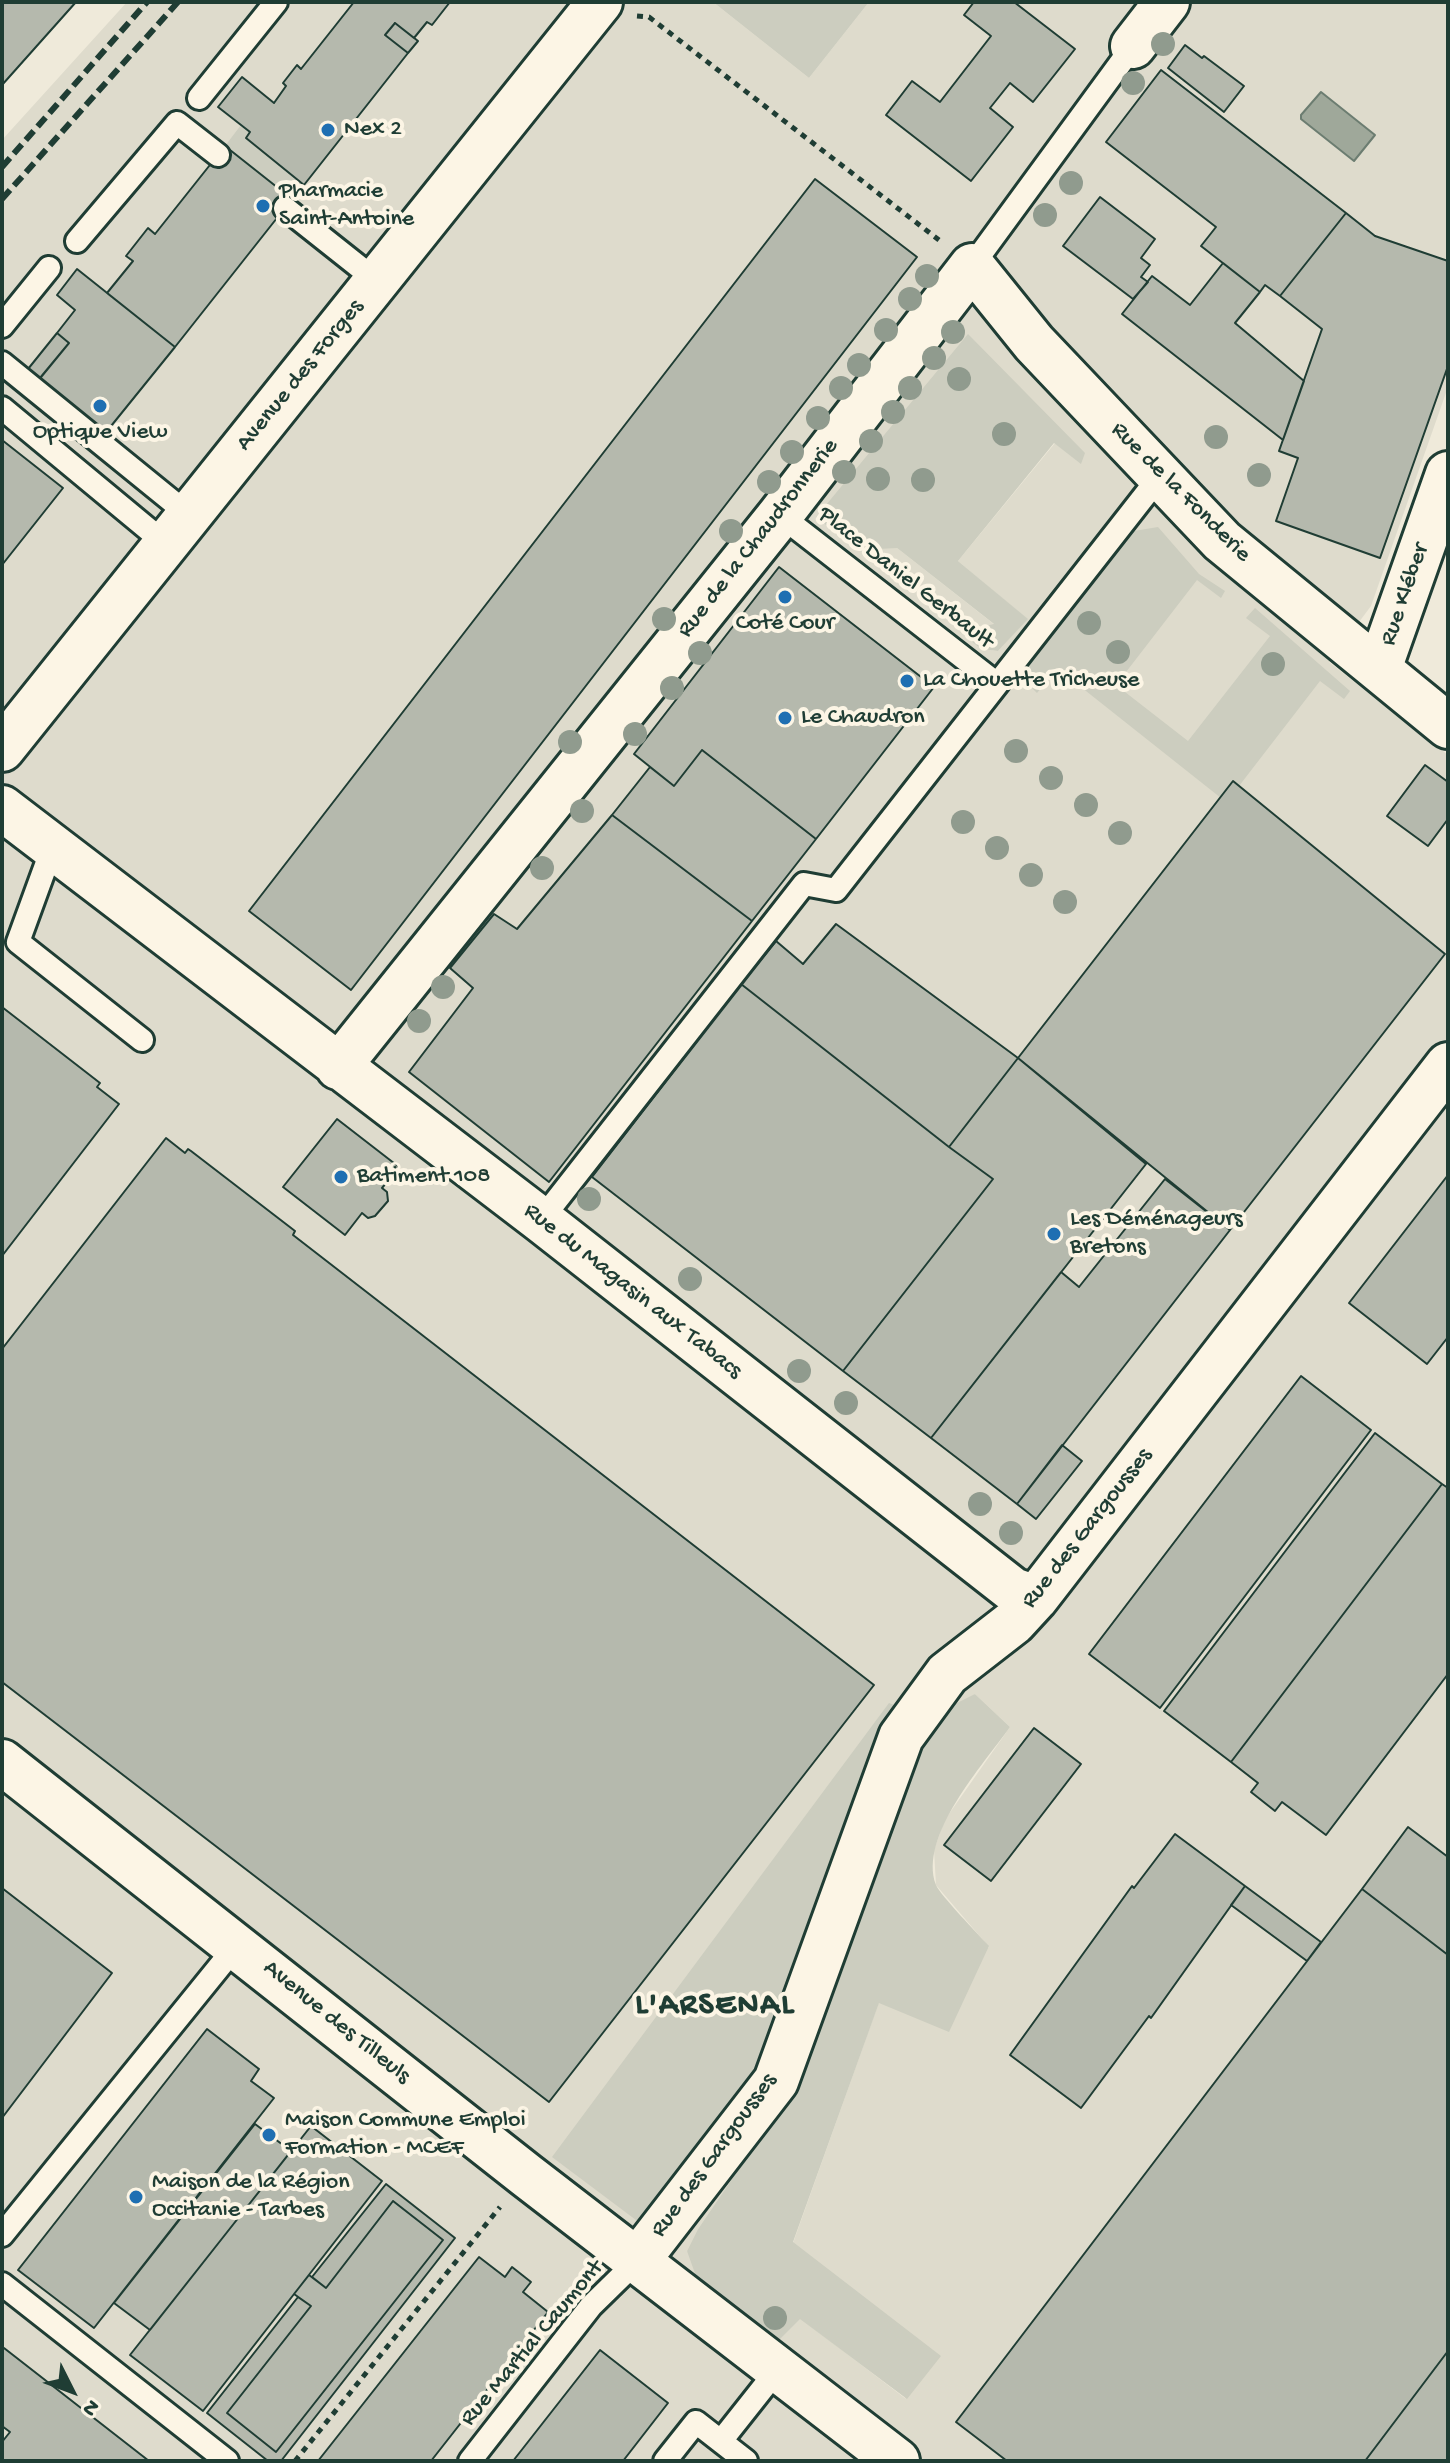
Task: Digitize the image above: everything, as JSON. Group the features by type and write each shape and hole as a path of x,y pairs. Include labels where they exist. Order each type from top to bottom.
{"street":[{"name":"Rue de la Chaudronnerie","path":"1133,46 1167,2"},
{"name":"Avenue des Forges","path":"2,749 596,7"},
{"name":"Rue de la Chaudronnerie","path":"338,1067 780,515 972,266"},
{"name":"Rue de la Fonderie","path":"972,266 1034,343 1222,541 1448,726"},
{"name":"Rue Kléber","path":"1379,669 1448,474"},
{"name":"Rue du Magasin aux Tabacs","path":"2,808 541,1220 1013,1590 1036,1598"},
{"name":"Rue des Gargousses","path":"637,2261 776,2081 901,1737 947,1674 1014,1622 1036,1598 1448,1065"},
{"name":"Avenue des Tilleuls","path":"2,1762 526,2175 897,2461"}],"lane":[{"path":"199,98 276,2"},
{"name":"Rue de la Chaudronnerie","path":"972,266 1133,46"},
{"path":"77,241 177,123 218,155"},
{"path":"285,208 377,281"},
{"path":"2,326 49,268"},
{"path":"2,363 178,530"},
{"path":"2,408 178,530"},
{"name":"Place Daniel Gerbault","path":"541,1220 804,884 836,890 1160,476"},
{"name":"Place Daniel Gerbault","path":"780,515 997,684"},
{"path":"53,846 18,942 142,1040"},
{"path":"2,2235 237,1945"},
{"name":"Rue Martial Caumont","path":"470,2461 591,2306 637,2261"},
{"path":"2,2284 227,2461"},
{"path":"721,2441 778,2369"},
{"path":"665,2461 696,2422 746,2461"}],"path":[{"path":"596,7 649,17 972,266"},
{"path":"295,2461 526,2175"}],"shaded area":[{"path":"127,2 713,2 809,78 869,2 1448,2 1448,387 1371,606 1329,662 1448,755 1448,2461 2,2461 2,140","holes":["968,335 1081,463 1055,443 958,561 1027,619 998,651 981,649 961,632 995,625 897,548","975,1694 1010,1727 944,1821 934,1850 936,1885 989,1947 879,2002 793,2243 906,2399 800,2318 778,2340 687,2251 698,2229 774,2117"]},
{"path":"713,2 869,2 809,78"},
{"path":"1321,92 1375,135 1354,161 1301,119"},
{"path":"241,125 250,132 246,138 304,185 292,199 225,146"},
{"path":"968,334 1085,453 1081,464 1054,443 958,561 1028,619 998,651 981,649 960,632 994,624 897,548 858,550 816,517"},
{"path":"1158,527 1199,574 1225,591 1221,598 1197,580 1116,685 1188,741 1270,636 1246,618 1255,608 1350,691 1344,699 1320,681 1239,786 1233,781 1221,798 1057,668 1037,693 1026,682 1024,674 1036,654 1134,531"},
{"path":"975,1694 1010,1727 944,1823 933,1866 939,1890 989,1946 949,2032 879,2003 793,2242 941,2356 907,2399 800,2319 778,2341 697,2279 687,2251 698,2229 774,2117 909,1764 955,1704"},
{"path":"889,1703 902,1708 753,2084 648,2229 552,2157"}],"building":[{"path":"2,2 76,2 2,85"},
{"path":"354,2 450,2 432,25 427,22 414,38 395,23 385,35 408,53 304,185 246,138 250,132 218,107 242,77 274,103 286,86 283,83 297,65 301,69"},
{"path":"974,2 1014,2 1075,49 1033,102 1010,83 990,108 1013,127 971,181 886,115 912,81 940,102 991,36 964,15"},
{"path":"395,23 418,41 408,53 385,35"},
{"path":"1185,45 1244,86 1224,112 1168,68"},
{"path":"1161,70 1346,213 1280,296 1265,285 1260,292 1201,246 1216,227 1106,142"},
{"path":"225,146 292,199 175,347 107,293 133,261 126,256 148,228 155,234"},
{"path":"815,179 917,257 351,990 249,911"},
{"path":"1100,197 1155,239 1141,258 1150,265 1141,277 1148,282 1133,299 1063,246"},
{"path":"1346,213 1375,236 1448,261 1448,366 1380,558 1276,521 1298,458 1279,451 1322,329 1280,296"},
{"path":"1223,263 1260,292 1235,323 1304,381 1283,440 1122,314 1152,276 1190,305"},
{"path":"77,269 175,347 103,436 37,382 69,343 57,333 75,310 57,295"},
{"path":"57,333 69,343 40,378 28,369"},
{"path":"2,440 63,488 2,565"},
{"name":"Le Chaudron","path":"779,567 934,687 816,839 702,750 674,786 634,754"},
{"path":"702,750 816,839 752,921 612,815 650,767 674,786"},
{"path":"1425,765 1448,782 1448,819 1428,846 1387,816"},
{"path":"1233,781 1445,954 1230,1230 1018,1058"},
{"path":"612,815 752,921 549,1182 409,1072 473,988 450,968 494,914 517,929"},
{"path":"836,924 1018,1058 949,1147 741,984 776,941 803,964"},
{"path":"741,984 993,1179 843,1371 592,1177"},
{"path":"2,1007 100,1083 97,1087 119,1104 2,1256"},
{"path":"1018,1058 1146,1164 931,1438 843,1371 993,1179 949,1147"},
{"name":"Batiment 108","path":"337,1119 399,1167 382,1188 387,1192 388,1201 375,1216 368,1218 362,1213 345,1235 283,1187"},
{"path":"166,1138 185,1153 188,1149 191,1151 295,1231 293,1235 874,1685 549,2102 2,1682 2,1349"},
{"path":"1448,1175 1448,1337 1427,1364 1349,1303"},
{"path":"1165,1179 1230,1230 1017,1504 931,1438 1061,1272 1079,1287"},
{"path":"1301,1376 1371,1430 1160,1708 1089,1654"},
{"path":"1375,1433 1442,1484 1231,1762 1164,1711"},
{"path":"1062,1445 1082,1461 1036,1519 1017,1504"},
{"path":"1442,1484 1448,1488 1448,1674 1326,1835 1282,1802 1275,1811 1251,1792 1258,1783 1231,1762"},
{"path":"1034,1728 1081,1764 991,1881 944,1845"},
{"path":"1408,1827 1448,1857 1448,1955 1362,1889"},
{"path":"1175,1834 1245,1886 1151,2018 1149,2016 1081,2108 1010,2055 1132,1886 1134,1888"},
{"path":"1245,1886 1321,1942 1307,1961 1231,1905"},
{"path":"2,1888 112,1973 2,2118"},
{"path":"1362,1889 1448,1955 1448,2351 1365,2461 1007,2461 956,2422"},
{"name":"Maison de la Région Occitanie - Tarbes","path":"207,2029 259,2069 251,2081 274,2098 94,2328 18,2270"},
{"path":"255,2124 291,2151 150,2330 114,2303"},
{"path":"311,2126 382,2181 203,2411 130,2355"},
{"path":"386,2184 455,2238 281,2461 268,2461 207,2413 298,2297 311,2306 227,2413 276,2452 443,2240 393,2201 326,2288 312,2277"},
{"path":"393,2201 443,2240 276,2452 227,2413 311,2306 294,2294 309,2275 326,2288"},
{"path":"479,2257 505,2277 512,2267 531,2282 523,2292 548,2312 431,2461 318,2461"},
{"path":"4,2348 149,2461 2,2461 2,2442 10,2432 2,2426"},
{"path":"600,2350 668,2403 623,2461 513,2461"},
{"path":"1448,2351 1448,2461 1365,2461"}],"railway":[{"path":"2,167 147,2"},
{"path":"2,199 178,2"}],"place":[{"name":"Nex 2","path":"328,130"},
{"name":"Pharmacie Saint-Antoine","path":"263,206"},
{"name":"Optique View","path":"100,406"},
{"name":"Coté Cour","path":"785,597"},
{"name":"La Chouette Tricheuse","path":"907,681"},
{"name":"Le Chaudron","path":"785,718"},
{"name":"Batiment 108","path":"341,1177"},
{"name":"Les Déménageurs Bretons","path":"1054,1234"},
{"name":"Maison Commune Emploi Formation - MCEF","path":"269,2135"},
{"name":"Maison de la Région Occitanie - Tarbes","path":"136,2197"}],"district":[{"name":"L'ARSENAL","path":"715,2007"}]}
